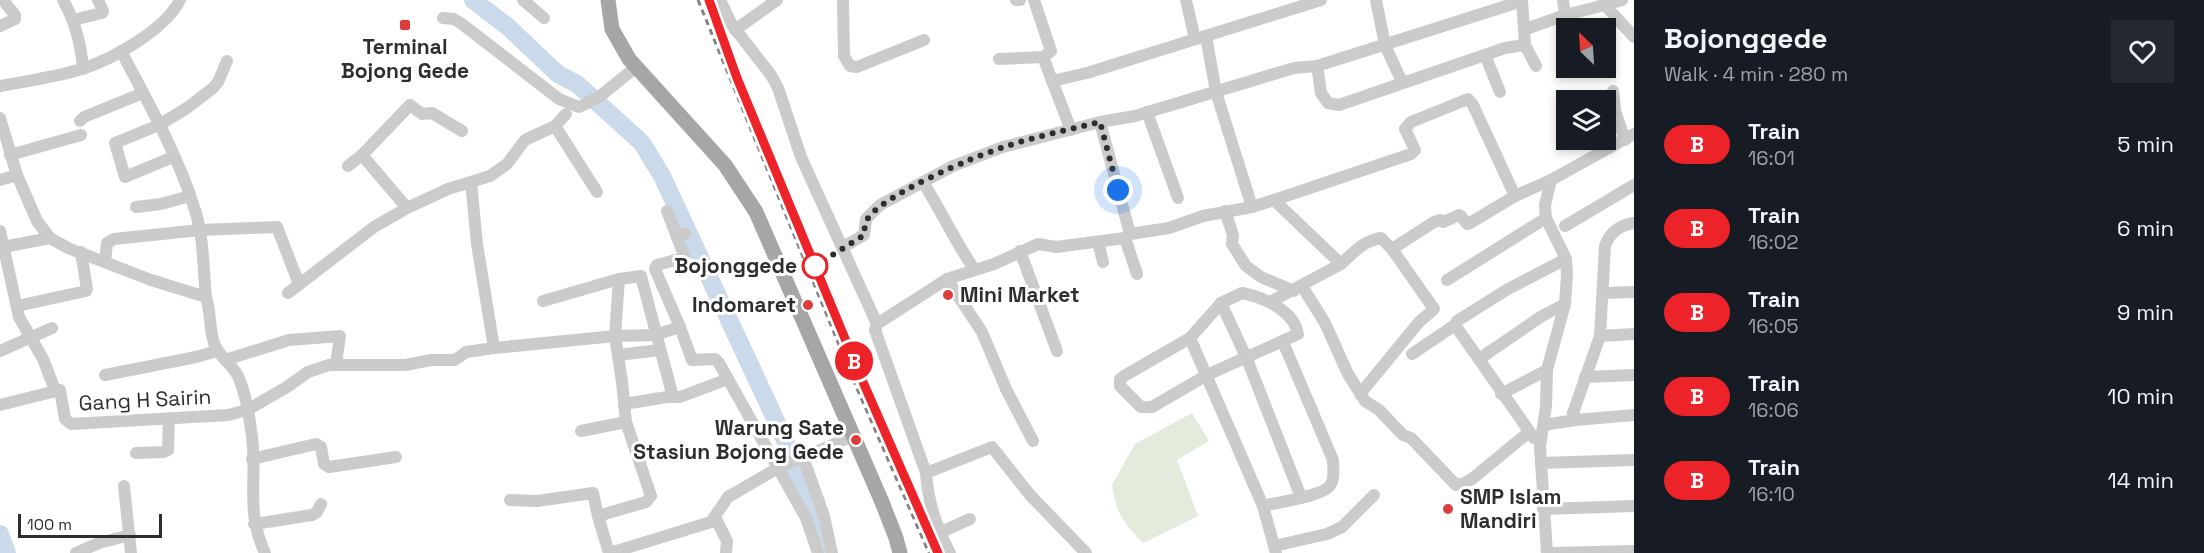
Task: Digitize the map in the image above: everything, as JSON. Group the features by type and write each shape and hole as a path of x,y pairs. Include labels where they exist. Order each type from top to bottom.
{"main road":[{"path":"608,0 612,29 636,68 725,165 756,212 889,520 900,553"}],"street":[{"path":"0,26 15,19 15,15 5,0"},
{"path":"63,0 73,20 81,50 83,69"},
{"path":"73,20 102,13 98,0"},
{"path":"0,86 83,69 121,51 147,35 176,9 180,0"},
{"path":"523,0 544,18"},
{"path":"720,0 735,30 771,75 778,88 801,157 877,324"},
{"path":"735,30 777,0"},
{"path":"843,0 844,56 850,66 857,68 924,40"},
{"path":"999,59 1043,57 1051,51 1034,0"},
{"path":"1186,0 1252,207"},
{"path":"1052,81 1098,70 1321,0"},
{"path":"1376,0 1385,45 1402,82"},
{"path":"843,247 864,235 867,219 880,205 953,166 1002,147 1147,112 1294,68 1317,66 1522,0 1526,29 1525,45 1536,66"},
{"path":"1563,0 1565,15"},
{"path":"1526,29 1604,3 1622,0"},
{"path":"1604,3 1634,37"},
{"path":"443,18 454,19 462,24 559,99 579,107 600,97 636,68"},
{"path":"1317,66 1321,93 1328,103 1339,105 1505,48 1525,45"},
{"path":"121,51 159,125 190,196 200,230 212,333 221,355 238,377 247,410 253,440 254,524 265,553"},
{"path":"1485,55 1500,92"},
{"path":"1043,57 1071,130"},
{"path":"173,158 127,177 124,175 115,143 159,125 187,108 213,88 227,61"},
{"path":"80,121 84,117 143,93"},
{"path":"950,553 939,533 927,492 926,472 874,330 877,324 947,279 994,264 1038,244 1056,247 1157,231 1203,216 1252,207 1414,153 1405,129 1411,122 1468,99 1473,105 1515,196"},
{"path":"348,166 362,155 411,105 422,114 432,112 462,131"},
{"path":"1392,249 1440,220 1443,222 1461,216 1467,224 1470,223 1515,196 1551,180 1629,137 1616,111"},
{"path":"1147,112 1178,198"},
{"path":"288,293 375,227 407,208 430,196 499,171 525,140 555,126 566,114"},
{"path":"0,120 17,175 37,221 50,238 151,280 206,297"},
{"path":"1100,122 1137,274"},
{"path":"555,126 597,192"},
{"path":"10,154 81,135"},
{"path":"362,155 407,208"},
{"path":"0,180 17,175"},
{"path":"1547,553 1540,447 1547,370 1565,304 1566,259 1546,219 1545,205 1551,180"},
{"path":"471,182 477,244 494,348"},
{"path":"923,182 949,225 955,241 974,269"},
{"path":"1565,226 1634,185"},
{"path":"136,207 161,204 190,196"},
{"path":"1275,200 1341,264"},
{"path":"667,211 681,235 684,255 683,258 657,265 656,268 692,360 718,360 806,518 818,553"},
{"path":"1225,211 1233,235 1232,244 1246,266 1261,277 1298,289 1325,323 1359,394 1379,410 1400,432 1412,438 1456,485 1472,478 1529,432"},
{"path":"1447,280 1546,219"},
{"path":"1576,420 1573,413 1600,336 1605,246 1609,236 1627,224 1634,223"},
{"path":"105,262 107,243 110,240 200,230 277,227 299,284"},
{"path":"0,231 19,317 43,359 55,390"},
{"path":"3,247 50,238"},
{"path":"1270,302 1341,264 1370,240 1381,238 1392,249 1434,309 1419,322 1359,394"},
{"path":"1098,242 1102,262"},
{"path":"1020,251 1057,351"},
{"path":"17,306 86,291 81,252"},
{"path":"1412,354 1508,289 1566,259"},
{"path":"543,301 619,279 657,272"},
{"path":"641,276 673,397"},
{"path":"598,516 650,500 651,496 626,422 615,336 619,279"},
{"path":"947,279 982,332 1006,389 1033,441"},
{"path":"1604,293 1634,292"},
{"path":"1242,293 1270,302 1291,317 1298,332 1296,337 1207,375 1152,406 1141,407 1120,386 1120,379 1124,376 1190,338 1221,303 1242,293"},
{"path":"1221,303 1247,358 1301,497"},
{"path":"1479,359 1534,321 1565,304"},
{"path":"1455,325 1540,447"},
{"path":"105,375 196,357 221,355 289,340 340,336 336,364 396,366 431,360 453,360 466,352 494,348 655,334 680,327"},
{"path":"0,351 51,328"},
{"path":"1600,336 1634,334"},
{"path":"1190,338 1263,506 1275,549 1327,534 1342,527 1374,495"},
{"path":"1263,506 1319,494 1331,485 1334,474 1333,460 1283,342"},
{"path":"618,355 660,350"},
{"name":"Gang H Sairin","path":"0,405 55,390 62,392 65,419 71,424 228,415 247,410 316,368 336,364"},
{"path":"1501,394 1547,370"},
{"path":"1585,376 1634,375"},
{"path":"624,404 686,395 728,379"},
{"path":"1543,425 1634,415"},
{"path":"136,453 168,450 168,419"},
{"path":"581,431 626,422"},
{"path":"510,500 537,501 593,493 610,553 648,548 711,522 728,497 779,467 853,436"},
{"path":"252,459 316,444 321,447 324,464 329,467 396,457"},
{"path":"926,472 992,447 1030,495 1086,553"},
{"path":"800,458 824,516 832,553"},
{"path":"1541,463 1634,460"},
{"path":"124,486 131,553"},
{"path":"254,524 312,515 317,512 321,504"},
{"path":"1543,509 1634,506"},
{"path":"714,516 727,541 726,553"},
{"path":"939,533 970,519"},
{"path":"76,553 99,543 130,535"},
{"path":"1552,553 1634,551"}],"shaded area":[{"path":"1192,413 1209,441 1177,460 1198,516 1143,543 1122,517 1116,504 1112,485 1135,444"}],"waterway":[{"path":"473,0 507,26 558,74 577,84 642,143 662,176 785,440 797,477 825,537 827,548"},
{"path":"0,534 7,553"}],"railway":[{"path":"698,0 855,384 929,553"},
{"path":"709,0 719,28"},
{"path":"929,532 938,553"}],"train":[{"name":"B","path":"709,0 737,78 863,382 938,553"}],"place":[{"name":"Terminal Bojong Gede","path":"405,25"},
{"name":"Bojonggede","path":"815,266"},
{"name":"Mini Market","path":"948,295"},
{"name":"Indomaret","path":"808,305"},
{"name":"Warung Sate Stasiun Bojong Gede","path":"856,440"},
{"name":"SMP Islam Mandiri","path":"1448,509"}],"route":[{"path":"815,266 864,235 867,219 880,205 953,166 1002,147 1100,122 1118,190"}]}
